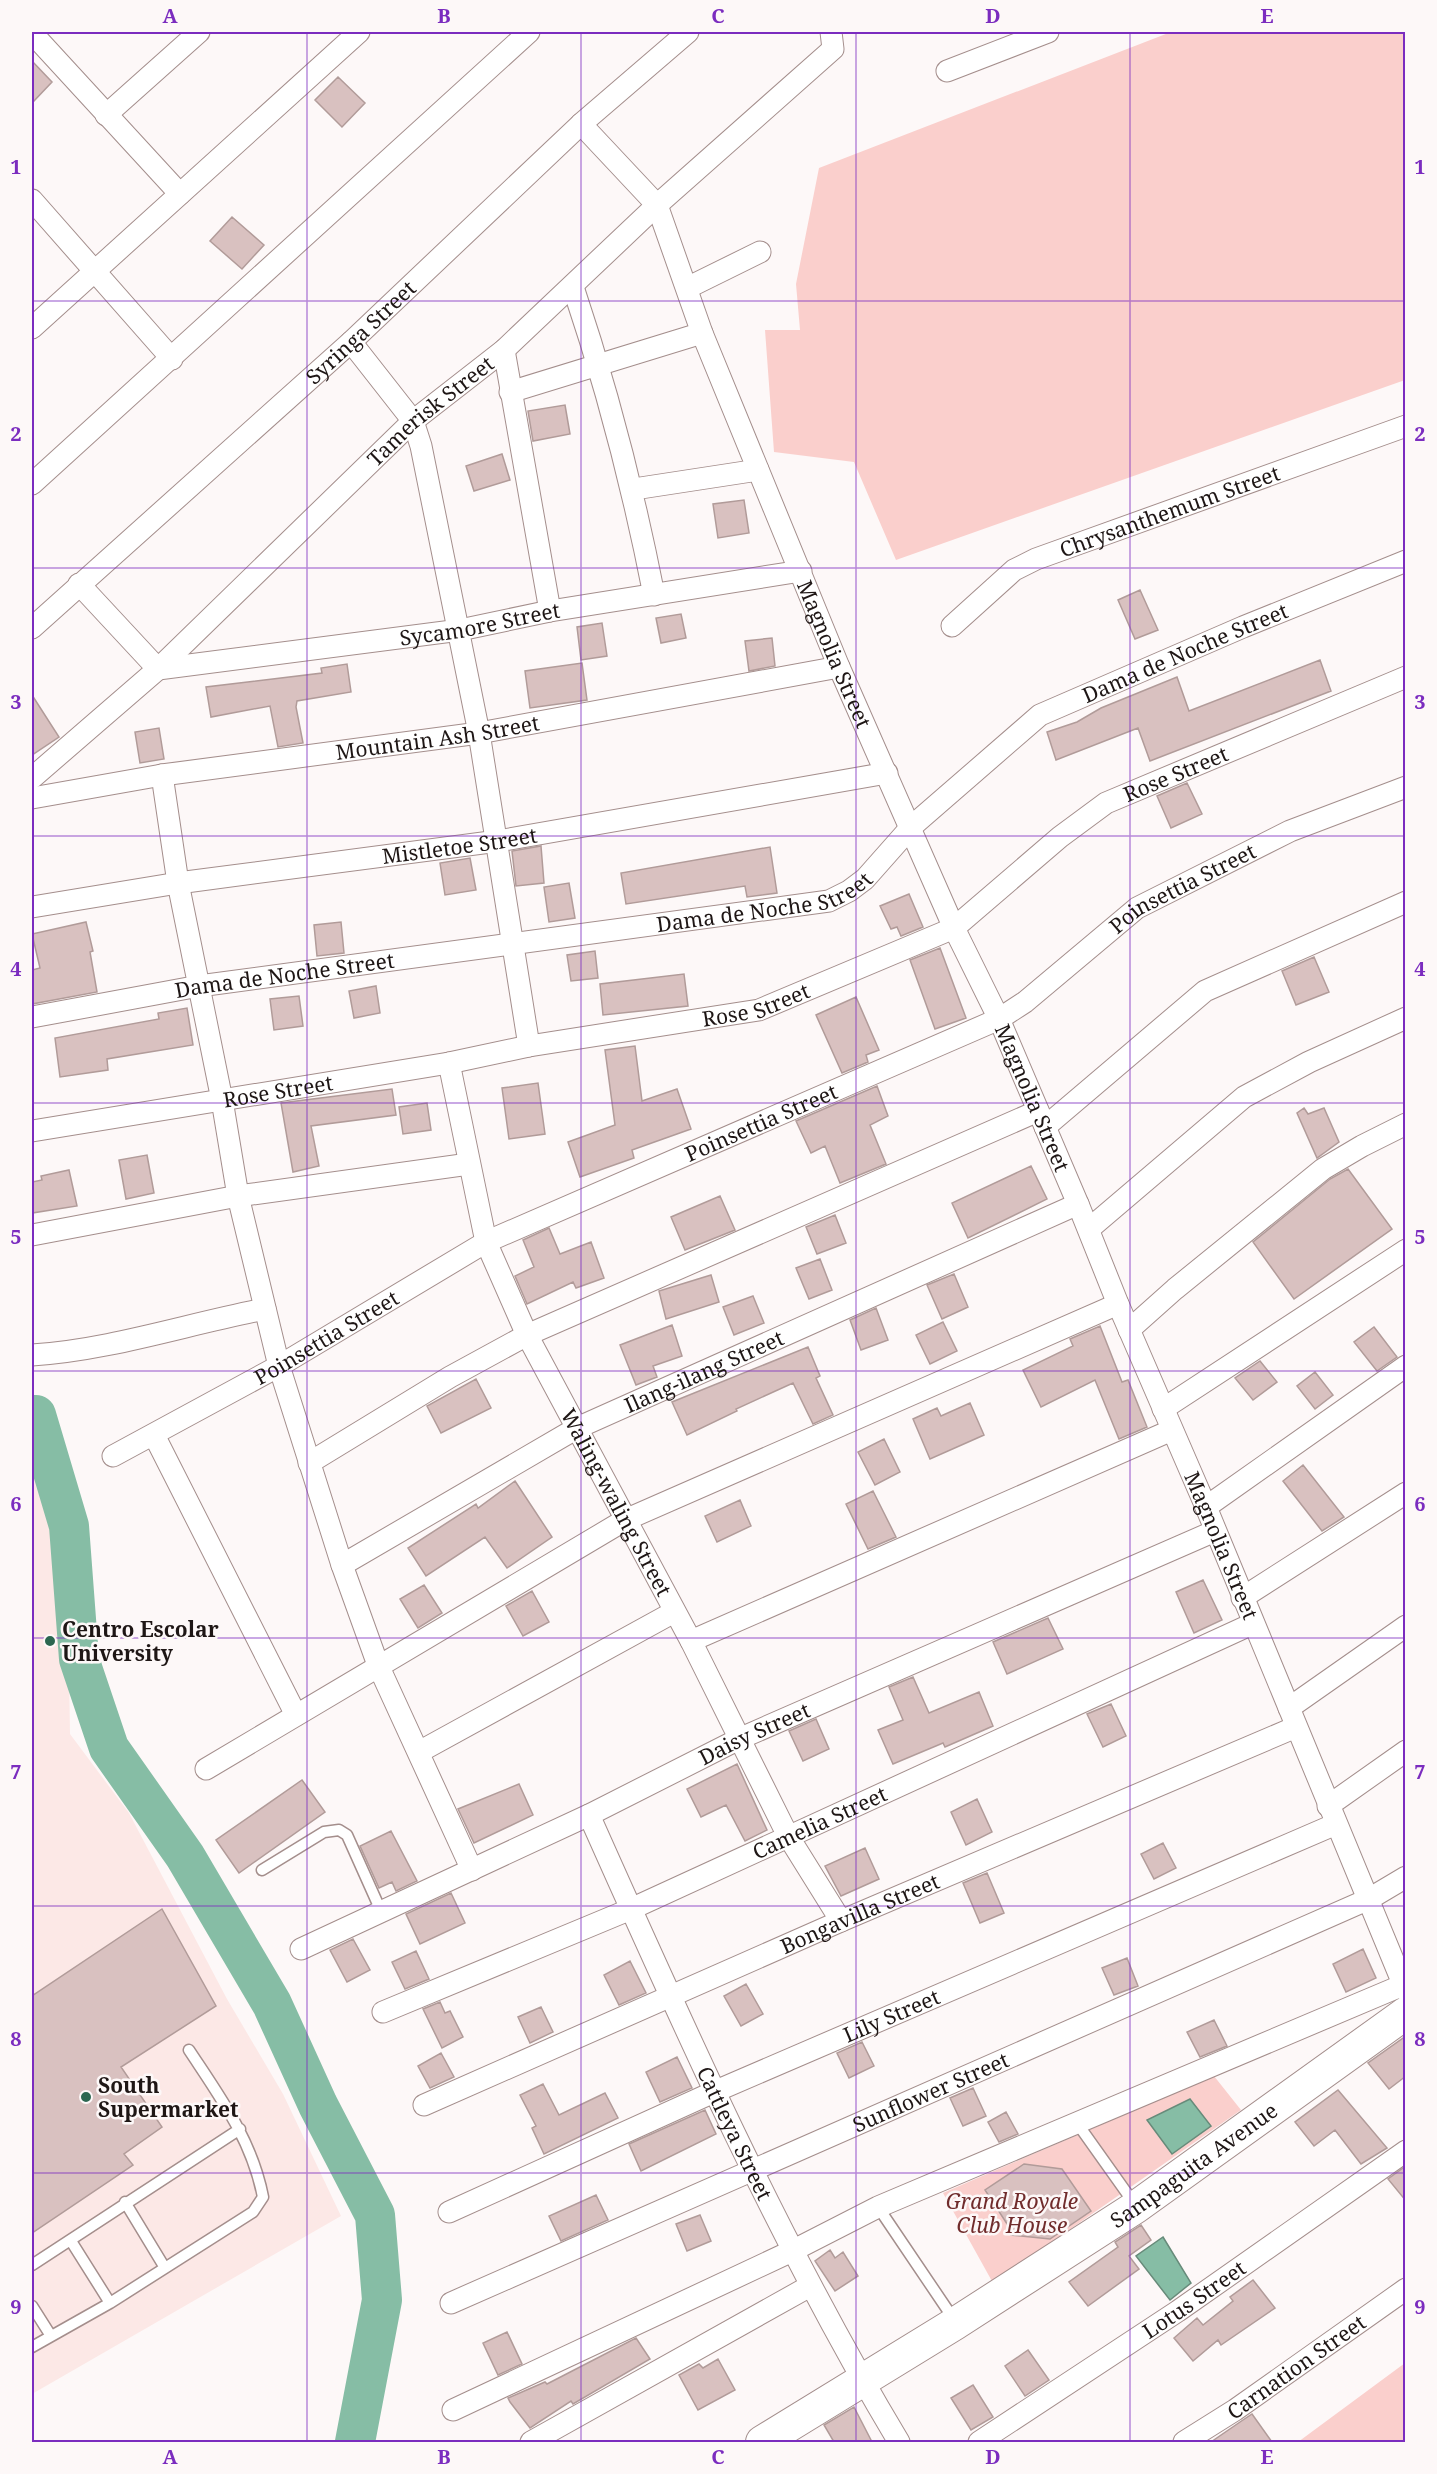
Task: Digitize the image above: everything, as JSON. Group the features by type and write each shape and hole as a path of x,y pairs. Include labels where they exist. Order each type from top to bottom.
{"main road":[{"name":"Sampaguita Avenue","path":"762,2442 956,2323 1136,2206 1404,1996"}],"street":[{"path":"32,328 359,32"},
{"path":"32,484 529,32"},
{"name":"Syringa Street","path":"32,628 351,342 581,124 688,32"},
{"path":"947,71 1048,32"},
{"path":"32,33 180,194"},
{"path":"106,115 189,34"},
{"name":"Tamerisk Street","path":"32,778 158,669 413,421 504,350 573,287 832,40"},
{"path":"581,124 657,205"},
{"path":"32,200 172,359"},
{"name":"Magnolia Street","path":"657,205 702,333 840,668 954,928 999,1019 1089,1229 1118,1304 1206,1507 1252,1624 1369,1899 1404,1996"},
{"path":"687,288 760,252"},
{"path":"573,287 599,364 634,489 654,595"},
{"path":"510,392 702,333"},
{"path":"351,342 413,421 460,630 498,841 529,1046"},
{"path":"504,350 550,610"},
{"name":"Chrysanthemum Street","path":"952,626 1014,570 1036,559 1406,426"},
{"path":"634,489 758,470"},
{"name":"Dama de Noche Street","path":"32,1017 199,986 829,902 865,879 911,827 1040,715 1244,627 1406,561"},
{"name":"Sycamore Street","path":"158,669 460,630 550,610 801,571"},
{"path":"79,584 158,669"},
{"name":"Mountain Ash Street","path":"32,798 162,775 479,733 840,668"},
{"name":"Rose Street","path":"32,1131 449,1063 529,1046 759,1010 954,928 1060,837 1106,804 1406,677"},
{"name":"Mistletoe Street","path":"32,907 178,883 498,841 887,773"},
{"path":"162,775 178,883 222,1100 238,1196 279,1366 342,1565 378,1665 472,1870"},
{"name":"Poinsettia Street","path":"114,1456 279,1366 486,1242 999,1019 1026,1002 1137,908 1290,831 1406,787"},
{"path":"309,1463 450,1377 527,1335 1041,1119 1205,991 1406,902"},
{"path":"1089,1229 1244,1097 1310,1062 1406,1018"},
{"name":"Waling-waling Street","path":"449,1063 468,1164 486,1242 527,1335 691,1641 788,1836 841,1921"},
{"path":"1130,1330 1175,1289 1323,1169 1362,1146 1406,1125"},
{"path":"32,1235 238,1196 468,1164"},
{"name":"Ilang-ilang Street","path":"342,1565 577,1428 1078,1204"},
{"path":"1163,1409 1406,1250"},
{"path":"206,1769 625,1520 1118,1304"},
{"path":"32,1355 88,1348 202,1321 265,1309"},
{"path":"1206,1507 1406,1366"},
{"path":"691,1641 1172,1430"},
{"path":"154,1435 296,1715"},
{"path":"1242,1599 1406,1493"},
{"name":"Daisy Street","path":"301,1949 589,1815 741,1738 1215,1531"},
{"path":"419,1752 675,1612"},
{"name":"Camelia Street","path":"383,2012 631,1909 1252,1624"},
{"name":"Bongavilla Street","path":"424,2105 670,1998 1293,1718 1406,1626"},
{"name":"Lily Street","path":"449,2212 1332,1815 1406,1751"},
{"name":"Cattleya Street","path":"589,1815 670,1998 792,2251 862,2382 899,2442"},
{"name":"Sunflower Street","path":"451,2303 1369,1899 1406,1877"},
{"path":"453,2410 792,2251 878,2207 1077,2123 1404,1996"},
{"name":"Lotus Street","path":"979,2442 1178,2311 1406,2151"},
{"path":"531,2442 810,2286"},
{"name":"Carnation Street","path":"1184,2442 1235,2410 1406,2289"}],"lane":[{"path":"262,1870 324,1832 339,1830 347,1835 381,1911"},
{"path":"32,2348 110,2303 254,2212 263,2197 258,2170 240,2128 189,2050"},
{"path":"1077,2123 1136,2206"},
{"path":"32,2265 240,2128"},
{"path":"125,2202 165,2268"},
{"path":"878,2207 956,2323"},
{"path":"71,2241 110,2303"},
{"path":"32,2306 51,2336"}],"shaded area":[{"path":"32,1461 60,1505 67,1549 70,1734 129,1813 227,1999 283,2094 341,2216 32,2394"},
{"path":"1190,2099 1211,2126 1172,2154 1147,2120"},
{"path":"1163,2237 1191,2283 1170,2300 1136,2256"}],"green space":[{"path":"1171,32 1405,32 1405,380 896,560 854,462 774,452 765,330 800,330 796,284 819,168"},
{"name":"Grand Royale Club House","path":"1214,2076 1241,2110 993,2283 943,2193"},
{"path":"1405,2363 1405,2442 1298,2442"}],"building":[{"path":"32,61 52,82 32,103"},
{"path":"338,77 365,103 342,127 315,100"},
{"path":"232,217 264,245 242,269 210,241"},
{"path":"565,405 570,434 533,441 528,411"},
{"path":"502,454 510,480 474,491 466,466"},
{"path":"744,500 749,533 718,538 713,504"},
{"path":"1140,590 1158,630 1135,639 1118,600"},
{"path":"681,614 686,638 661,643 656,618"},
{"path":"602,623 607,656 581,660 577,627"},
{"path":"772,638 775,666 749,671 745,641"},
{"path":"1320,660 1331,691 1150,761 1138,728 1056,760 1047,732 1077,722 1101,708 1177,677 1189,711"},
{"path":"582,663 587,700 530,708 525,671"},
{"path":"347,664 351,692 297,701 296,707 303,743 278,747 270,706 211,717 206,687 322,673 321,668"},
{"path":"32,695 59,737 32,755"},
{"path":"159,728 164,759 140,763 135,732"},
{"path":"1187,783 1202,814 1171,828 1157,796"},
{"path":"541,846 544,883 516,886 512,851"},
{"path":"770,847 777,893 747,897 745,886 626,904 621,873"},
{"path":"470,858 476,890 445,895 440,863"},
{"path":"569,883 575,918 549,922 544,887"},
{"path":"909,894 923,927 901,936 897,927 891,929 880,906"},
{"path":"86,922 93,951 90,952 97,992 32,1004 32,970 40,968 32,934"},
{"path":"341,922 344,953 317,956 314,925"},
{"path":"940,948 966,1018 935,1029 910,960"},
{"path":"595,951 598,978 571,981 567,955"},
{"path":"1314,957 1329,992 1296,1005 1282,971"},
{"path":"684,974 688,1006 603,1015 600,984"},
{"path":"376,986 380,1013 354,1018 349,991"},
{"path":"299,996 303,1026 274,1030 270,999"},
{"path":"856,997 879,1050 866,1055 868,1062 842,1073 816,1015"},
{"path":"187,1008 193,1045 107,1059 108,1070 60,1077 55,1038 159,1019 158,1013"},
{"path":"635,1046 642,1101 677,1089 691,1129 632,1150 634,1158 580,1177 568,1142 615,1125 605,1050"},
{"path":"538,1083 545,1134 509,1139 502,1088"},
{"path":"877,1086 888,1116 870,1125 886,1164 840,1183 825,1146 811,1153 796,1121"},
{"path":"392,1089 396,1115 311,1126 319,1166 293,1172 281,1103"},
{"path":"427,1103 431,1130 403,1134 399,1107"},
{"path":"1304,1108 1308,1114 1324,1108 1339,1142 1317,1158 1297,1113"},
{"path":"147,1155 154,1193 126,1199 119,1160"},
{"path":"1031,1166 1047,1199 968,1238 952,1203"},
{"path":"1348,1169 1392,1229 1294,1299 1253,1242 1330,1179"},
{"path":"69,1170 77,1206 32,1213 32,1182 42,1180 41,1176"},
{"path":"720,1196 735,1230 685,1250 671,1217"},
{"path":"835,1215 846,1243 817,1254 806,1227"},
{"path":"549,1228 560,1254 591,1242 604,1278 576,1288 573,1282 527,1304 515,1276 534,1267 523,1240"},
{"path":"820,1259 832,1290 809,1299 796,1268"},
{"path":"954,1274 968,1307 942,1319 927,1285"},
{"path":"711,1275 719,1302 666,1319 659,1291"},
{"path":"753,1296 764,1323 734,1335 723,1307"},
{"path":"876,1308 888,1340 861,1350 850,1320"},
{"path":"943,1322 957,1351 930,1364 916,1335"},
{"path":"672,1325 682,1356 653,1366 657,1377 636,1385 620,1345"},
{"path":"1100,1326 1122,1382 1128,1380 1147,1427 1119,1439 1095,1380 1041,1407 1023,1370 1073,1346 1070,1339"},
{"path":"1374,1327 1397,1357 1377,1371 1354,1342"},
{"path":"808,1347 820,1376 816,1378 833,1415 813,1424 793,1383 687,1435 672,1402"},
{"path":"1260,1361 1277,1382 1253,1400 1235,1378"},
{"path":"1315,1372 1333,1395 1315,1409 1297,1386"},
{"path":"476,1379 491,1408 441,1433 427,1406"},
{"path":"970,1403 984,1435 930,1459 913,1419 937,1408 941,1416"},
{"path":"884,1439 900,1472 875,1485 858,1452"},
{"path":"1303,1465 1344,1517 1322,1531 1283,1481"},
{"path":"515,1481 552,1537 507,1568 485,1537 426,1576 408,1548 476,1504 478,1508"},
{"path":"873,1491 896,1537 868,1549 846,1504"},
{"path":"740,1500 751,1526 717,1542 705,1516"},
{"path":"1203,1580 1222,1620 1194,1633 1176,1592"},
{"path":"424,1585 442,1613 418,1628 400,1599"},
{"path":"532,1591 549,1622 523,1636 506,1606"},
{"path":"1048,1618 1063,1649 1007,1674 993,1642"},
{"path":"913,1677 929,1713 979,1692 993,1726 945,1747 943,1743 893,1764 878,1730 903,1720 889,1687"},
{"path":"1111,1704 1126,1736 1103,1747 1087,1714"},
{"path":"816,1719 829,1749 803,1761 789,1731"},
{"path":"737,1764 767,1830 745,1841 726,1805 701,1817 687,1789"},
{"path":"302,1780 325,1812 239,1873 216,1840"},
{"path":"519,1784 533,1815 474,1843 458,1809"},
{"path":"977,1799 992,1832 966,1845 951,1812"},
{"path":"391,1831 417,1881 396,1891 392,1882 379,1888 360,1846"},
{"path":"1163,1843 1176,1868 1154,1879 1141,1854"},
{"path":"865,1848 879,1879 841,1896 825,1866"},
{"path":"987,1873 1004,1913 980,1923 963,1883"},
{"path":"451,1893 465,1923 420,1944 406,1914"},
{"name":"South Supermarket","path":"162,1909 216,2006 121,2067 162,2127 124,2154 133,2165 32,2233 32,1996"},
{"path":"353,1939 370,1970 347,1982 330,1950"},
{"path":"1363,1949 1376,1978 1346,1992 1333,1964"},
{"path":"416,1951 429,1979 405,1989 392,1962"},
{"path":"1127,1958 1138,1986 1114,1995 1102,1968"},
{"path":"630,1961 646,1993 619,2005 604,1975"},
{"path":"746,1984 763,2014 741,2026 724,1996"},
{"path":"440,2002 445,2013 450,2011 463,2037 442,2048 423,2009"},
{"path":"541,2007 553,2032 530,2043 518,2017"},
{"path":"1214,2020 1227,2046 1200,2057 1187,2032"},
{"path":"1406,2036 1406,2076 1389,2089 1368,2063"},
{"path":"862,2042 874,2066 849,2078 837,2053"},
{"path":"441,2053 454,2077 430,2088 418,2066"},
{"path":"677,2057 692,2088 660,2102 646,2072"},
{"path":"543,2084 559,2115 605,2093 618,2118 544,2154 532,2128 536,2126 520,2095"},
{"path":"973,2088 986,2116 963,2126 950,2098"},
{"path":"1338,2090 1387,2148 1361,2164 1335,2130 1314,2146 1295,2122"},
{"path":"705,2110 716,2134 641,2171 629,2144"},
{"path":"1006,2112 1018,2134 999,2142 988,2122"},
{"path":"1024,2164 1062,2169 1091,2211 1050,2239 1011,2235 1011,2230 985,2190"},
{"path":"1403,2168 1406,2171 1406,2201 1388,2179"},
{"path":"596,2195 608,2220 561,2241 549,2216"},
{"path":"700,2215 711,2241 687,2251 676,2224"},
{"path":"1141,2225 1151,2240 1129,2256 1139,2269 1088,2306 1069,2282 1118,2247 1115,2242"},
{"path":"830,2250 835,2258 843,2252 858,2276 835,2291 815,2261"},
{"path":"1253,2280 1275,2308 1221,2345 1218,2340 1193,2361 1174,2338 1197,2318 1203,2325 1233,2301 1230,2297"},
{"path":"507,2332 522,2364 498,2375 483,2343"},
{"path":"636,2338 650,2359 573,2404 571,2401 530,2428 508,2398 545,2382 547,2384"},
{"path":"1028,2350 1049,2380 1025,2396 1005,2366"},
{"path":"718,2359 735,2390 698,2410 679,2375 699,2364 703,2368"},
{"path":"973,2385 993,2417 971,2430 951,2398"},
{"path":"854,2407 872,2442 834,2442 824,2425"},
{"path":"1252,2414 1272,2442 1211,2442 1240,2422"}],"waterway":[{"path":"32,1415 36,1415 69,1526 79,1659 109,1748 185,1856 272,2004 318,2105 375,2215 382,2300 355,2442"}],"place":[{"name":"Centro Escolar University","path":"50,1641"},
{"name":"South Supermarket","path":"86,2097"}]}
